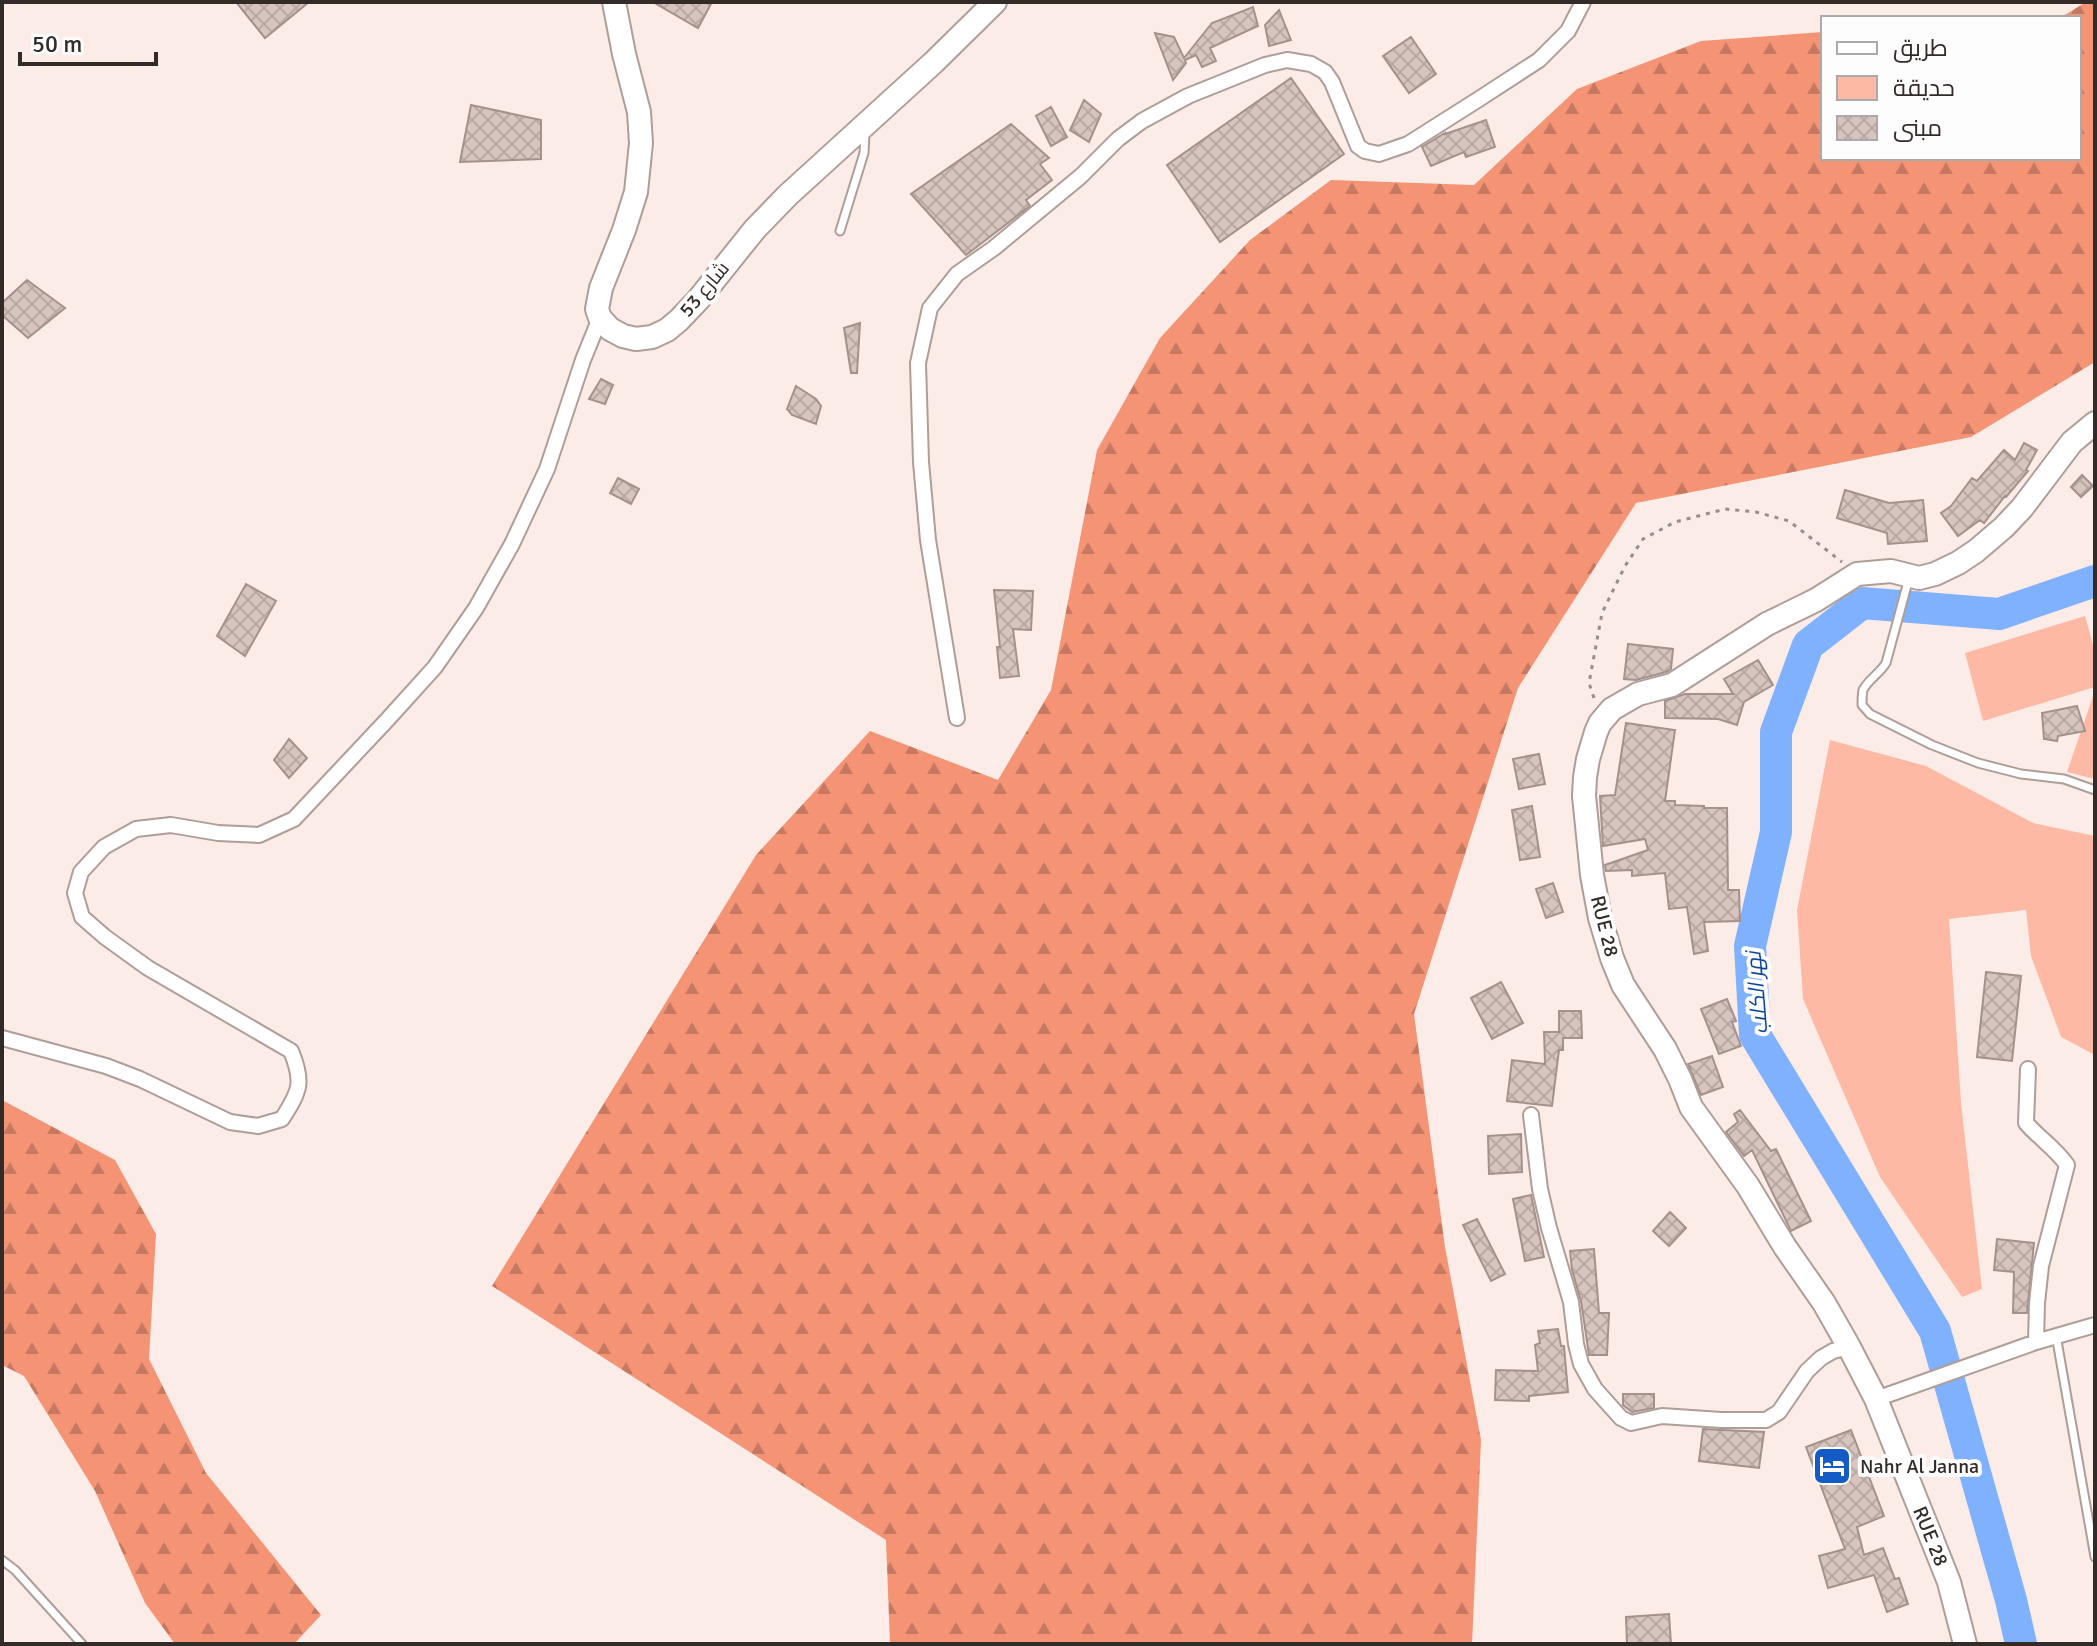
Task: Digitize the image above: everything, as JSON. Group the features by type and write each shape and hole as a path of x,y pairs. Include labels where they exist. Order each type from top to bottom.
{"street":[{"path":"2,1038 106,1066 230,1122 258,1126 282,1119 294,1100 300,1073 291,1051 148,968 105,937 82,917 75,893 81,872 104,847 136,829 171,825 218,833 259,835 294,819 435,667 476,608 512,544 547,469 600,318 597,299 636,192 641,143 639,112 614,2"},
{"name":"شارع 53","path":"600,318 610,329 636,339 652,337 667,330 698,300 755,229 788,195 995,2"},
{"path":"957,718 928,540 921,462 918,363 930,308 957,274 994,248 1081,176 1118,139 1142,121 1188,96 1265,65 1287,60 1311,64 1325,72 1332,82 1358,146 1379,154 1408,144 1539,60 1568,31 1583,2"},
{"path":"1605,716 1638,694 1672,685 1767,624 1816,600 1857,574 1891,571 1906,584 1935,574 1976,551 2022,508 2072,442 2095,423"},
{"name":"RUE 28","path":"1605,716 1596,732 1588,759 1584,796 1592,875 1612,958 1623,985 1665,1049 1691,1107 1748,1186 1824,1303 1876,1399 1949,1582 1965,1644"},
{"path":"2028,1069 2026,1123 2060,1154 2067,1165 2041,1266 2036,1342"},
{"path":"1531,1115 1540,1189 1571,1302 1581,1364 1595,1389 1621,1418 1631,1423 1662,1416 1766,1420 1779,1412 1807,1371 1821,1358 1849,1347"},
{"path":"1876,1399 2056,1335 2095,1325"}],"lane":[{"path":"840,231 864,153 865,126"},
{"path":"1906,584 1886,663 1863,690 1862,705 1870,714 1932,745 1978,763 2021,774 2064,779 2095,790"},
{"path":"2056,1335 2095,1557"},
{"path":"2,1560 15,1570 82,1644"}],"path":[{"path":"1605,716 1595,701 1589,683 1602,613 1625,566 1643,539 1675,522 1725,509 1756,512 1789,521 1857,574"}],"green space":[{"path":"2086,2 2095,2 2095,362 1971,437 1636,503 1518,688 1414,1014 1445,1247 1481,1440 1472,1644 890,1644 886,1540 492,1286 756,855 870,731 998,780 1051,690 1097,450 1160,338 1250,240 1331,180 1474,185 1577,89 1701,41 1821,32 1821,160 2081,160 2081,16 2063,16"},
{"path":"2085,616 2095,652 2095,687 1983,721 1965,653"},
{"path":"2095,697 2095,779 2067,772"},
{"path":"1830,740 1926,766 2033,823 2095,836 2095,1055 2061,1037 2031,956 2026,910 1949,919 1961,1103 1982,1289 1962,1297 1880,1177 1803,999 1797,910"},
{"path":"2,1100 115,1160 156,1234 149,1359 206,1473 321,1615 294,1644 175,1644 145,1603 95,1491 24,1376 2,1365"}],"building":[{"path":"236,2 309,2 265,38"},
{"path":"653,2 712,2 698,28"},
{"path":"1253,7 1258,26 1210,48 1216,61 1202,67 1196,55 1185,60 1186,63 1173,80 1155,33 1174,37 1184,58 1212,23"},
{"path":"1279,10 1291,40 1269,46 1265,25"},
{"path":"1411,37 1436,74 1409,93 1383,56"},
{"path":"1291,78 1344,154 1220,242 1167,165"},
{"path":"1084,100 1101,114 1089,142 1070,130"},
{"path":"471,105 541,120 541,159 460,162"},
{"path":"1051,107 1067,137 1051,146 1036,116"},
{"path":"1486,120 1495,147 1466,157 1464,152 1431,166 1422,147 1445,133"},
{"path":"1011,124 1049,158 1040,164 1052,180 1026,200 1030,206 966,255 911,194"},
{"path":"27,280 65,308 28,338 2,315 2,303"},
{"path":"860,323 857,373 851,373 844,328"},
{"path":"601,379 613,385 605,404 589,399"},
{"path":"796,386 821,406 816,424 792,415 787,409"},
{"path":"2024,443 2037,450 2028,471 1984,523 1980,520 1958,536 1941,513 1951,506 1972,478 1977,481 2004,450 2015,460"},
{"path":"2082,475 2093,486 2081,497 2071,487"},
{"path":"618,478 639,489 631,504 610,493"},
{"path":"1845,490 1889,503 1923,500 1927,541 1888,544 1887,533 1837,518"},
{"path":"246,584 276,601 245,656 217,636"},
{"path":"994,590 1033,591 1031,630 1013,629 1019,676 1000,678"},
{"path":"1628,644 1673,649 1671,669 1636,680 1624,679"},
{"path":"1758,660 1773,685 1744,702 1737,725 1718,719 1665,718 1665,701 1685,694 1733,694 1724,679"},
{"path":"2077,706 2085,731 2058,736 2057,741 2044,739 2042,713"},
{"path":"1626,723 1675,730 1665,801 1675,801 1675,805 1727,808 1728,890 1739,890 1740,921 1704,922 1708,951 1694,954 1687,907 1669,909 1665,873 1632,876 1632,870 1606,871 1605,865 1648,850 1645,839 1603,846 1600,796 1615,795"},
{"path":"289,739 307,758 289,778 274,760"},
{"path":"1539,754 1545,784 1519,789 1513,759"},
{"path":"1532,806 1540,857 1520,860 1512,810"},
{"path":"1553,883 1563,912 1546,918 1536,889"},
{"path":"1986,972 2021,976 2012,1061 1977,1057"},
{"path":"1501,982 1523,1023 1492,1039 1471,998"},
{"path":"1727,999 1741,1046 1719,1054 1701,1009"},
{"path":"1559,1011 1581,1011 1582,1038 1563,1038 1552,1106 1507,1101 1512,1060 1545,1064 1544,1032 1559,1032"},
{"path":"1712,1056 1723,1087 1701,1095 1688,1064"},
{"path":"1740,1110 1771,1151 1776,1149 1811,1221 1791,1231 1752,1150 1744,1156 1726,1132 1738,1122 1734,1114"},
{"path":"1521,1134 1522,1172 1489,1174 1488,1136"},
{"path":"1531,1195 1544,1257 1525,1261 1513,1199"},
{"path":"1670,1212 1686,1228 1669,1246 1653,1231"},
{"path":"1477,1219 1505,1274 1491,1281 1463,1225"},
{"path":"1997,1239 2034,1243 2027,1313 2013,1313 2014,1272 1994,1270"},
{"path":"1594,1249 1599,1313 1609,1313 1607,1355 1589,1355 1581,1301 1572,1270 1570,1251"},
{"path":"1558,1329 1561,1346 1564,1346 1568,1392 1529,1396 1529,1401 1495,1400 1496,1370 1538,1371 1535,1345 1540,1343 1538,1331"},
{"path":"1623,1394 1654,1394 1654,1408 1632,1412 1623,1405"},
{"path":"1703,1429 1764,1432 1759,1468 1699,1461"},
{"path":"1851,1430 1884,1516 1857,1527 1864,1555 1883,1548 1908,1604 1887,1612 1874,1575 1828,1588 1819,1556 1845,1549 1806,1447"},
{"path":"1669,1614 1671,1644 1627,1644 1626,1617"}],"waterway":[{"name":"نهر الكلب","path":"2021,1644 1935,1331 1755,1035 1750,946 1776,832 1776,732 1808,645 1862,603 1999,614 2095,581"}],"place":[{"name":"Nahr Al Janna","path":"1832,1466"}]}
